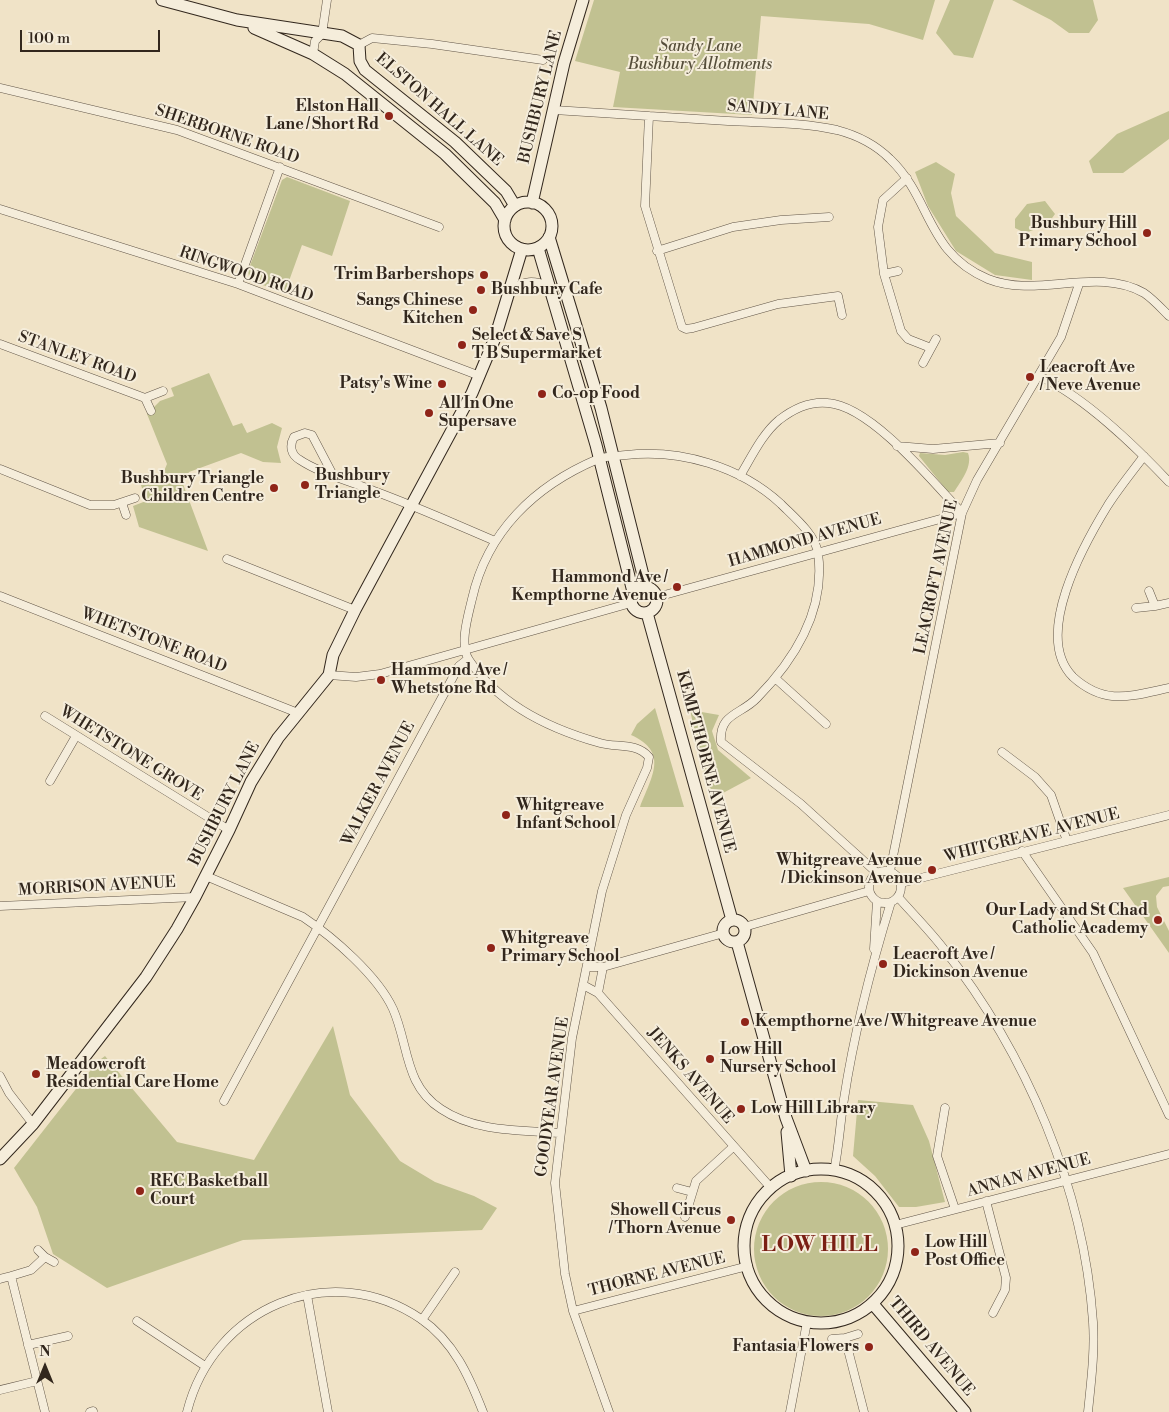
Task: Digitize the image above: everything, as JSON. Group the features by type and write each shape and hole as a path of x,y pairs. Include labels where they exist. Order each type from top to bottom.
{"street":[{"name":"ELSTON HALL LANE","path":"162,0 236,20 349,38 359,45"},
{"path":"313,54 315,41 322,34 327,0"},
{"name":"BUSHBURY LANE","path":"532,202 564,63 583,0"},
{"name":"ELSTON HALL LANE","path":"236,20 313,54 345,74 445,154 495,203 505,220"},
{"name":"ELSTON HALL LANE","path":"359,45 372,38 432,44 543,60"},
{"name":"ELSTON HALL LANE","path":"359,45 360,61 374,78 455,142 506,191 515,206"},
{"name":"ELSTON HALL LANE","path":"345,74 360,61"},
{"name":"SHERBORNE ROAD","path":"0,88 177,130 439,227"},
{"name":"SANDY LANE","path":"554,110 801,124 838,130 874,146 890,159 907,178 940,241 958,261 970,270 1009,285 1034,287 1103,283 1127,286 1146,295 1169,316"},
{"path":"650,116 645,206 680,323 686,329 778,304 838,296 842,315"},
{"path":"238,284 280,167"},
{"path":"907,178 883,200 878,227 884,274 901,331 908,339 931,348"},
{"path":"549,237 538,248 522,249 514,246 506,237 505,220 509,211 515,206 532,202 542,207 549,215 552,224 549,237 580,334 646,587"},
{"name":"RINGWOOD ROAD","path":"0,209 238,284 480,376"},
{"path":"657,251 733,227 781,220 829,217"},
{"path":"329,675 356,677 380,674 467,655 632,598 639,588 646,587 652,590 657,597 654,608 646,613 637,611 632,598 599,459 538,248"},
{"name":"BUSHBURY LANE","path":"0,1159 33,1124 146,977 195,897 251,782 278,738 329,675 332,654 480,376 510,291 522,249"},
{"path":"884,274 898,271"},
{"path":"510,291 526,281 535,281 549,286"},
{"name":"LEACROFT AVENUE","path":"890,871 962,512 977,480 1040,376 1061,337 1080,284"},
{"path":"923,363 936,339"},
{"name":"STANLEY ROAD","path":"0,344 145,398 163,391"},
{"path":"1040,376 1062,386 1144,456 1169,482"},
{"name":"STANLEY ROAD","path":"145,398 151,411"},
{"path":"740,476 778,421 791,412 816,403 830,403 858,413 897,446 962,512"},
{"path":"333,475 312,435 305,433 294,437 291,447 293,454 299,460 333,475 411,505 495,541"},
{"path":"897,446 933,449 1000,443"},
{"path":"467,655 467,626 476,580 495,541 516,512 532,498 599,459 613,456 665,454 703,461 740,476 773,497 794,516 810,536 818,551 816,592 811,617 802,642 791,660 755,700 726,720 721,727 721,742 801,804 877,873"},
{"path":"1144,456 1108,504 1085,547 1061,606 1057,639 1062,661 1069,672 1084,687 1103,697 1130,697 1169,688"},
{"path":"0,469 90,505 114,505 135,498"},
{"path":"122,503 126,515"},
{"name":"HAMMOND AVENUE","path":"657,597 962,512"},
{"path":"228,559 355,610"},
{"path":"1150,591 1155,606"},
{"name":"WHETSTONE ROAD","path":"0,596 298,713"},
{"path":"1136,608 1169,603"},
{"name":"KEMPTHORNE AVENUE","path":"646,613 732,920"},
{"name":"GOODYEAR AVENUE","path":"467,655 497,692 541,721 560,731 588,740 638,748 648,757 648,763 626,815 602,891 585,986 572,1038 559,1133 555,1183 565,1274 573,1311 609,1412"},
{"name":"WALKER AVENUE","path":"224,1101 317,926 459,666 467,655"},
{"path":"775,678 826,724"},
{"name":"WHETSTONE GROVE","path":"44,716 229,830"},
{"path":"50,781 76,736"},
{"path":"1002,752 1035,777 1051,795 1066,841"},
{"name":"WHITGREAVE AVENUE","path":"901,883 1169,815"},
{"path":"1022,851 1093,952 1169,1115"},
{"path":"834,1171 844,1098 873,961 891,902 898,897 901,883 897,876 890,871 877,873 871,879 869,890 877,901 873,961"},
{"path":"206,876 287,910 317,926 361,966 385,994 401,1029 410,1072 419,1087 441,1109 476,1125 559,1133"},
{"path":"744,927 869,890"},
{"name":"MORRISON AVENUE","path":"0,906 195,897"},
{"path":"898,897 943,948 976,994 1023,1072 1067,1180 1078,1223 1093,1322 1093,1352 1088,1412"},
{"path":"877,901 891,902"},
{"path":"732,920 739,921 744,927 744,936 737,942 728,940 724,933 725,925 732,920"},
{"path":"588,967 603,967 724,933"},
{"path":"737,942 786,1118 806,1171"},
{"path":"598,993 603,967"},
{"name":"JENKS AVENUE","path":"585,986 598,993 771,1188"},
{"path":"0,1076 9,1094 33,1124"},
{"path":"945,1108 937,1156 956,1209"},
{"path":"786,1118 791,1176"},
{"path":"684,1217 692,1192 700,1176 733,1147"},
{"name":"ANNAN AVENUE","path":"895,1225 1169,1154"},
{"path":"806,1171 834,1171 870,1187 886,1205 895,1225 898,1247 894,1271 873,1304 864,1311 845,1320 824,1323 807,1322 782,1313 764,1299 753,1280 748,1266 745,1251 747,1228 755,1208 771,1188 791,1176 806,1171"},
{"path":"677,1188 692,1192"},
{"path":"986,1201 1006,1278 1005,1290 993,1313"},
{"path":"38,1250 54,1262"},
{"path":"0,1279 31,1270 45,1257"},
{"name":"THORNE AVENUE","path":"573,1311 748,1266"},
{"path":"422,1320 455,1272"},
{"path":"11,1276 45,1412"},
{"path":"187,1412 196,1381 216,1349 247,1320 269,1307 307,1295 340,1292 371,1297 403,1309 422,1320 449,1345 463,1364 483,1412"},
{"path":"307,1295 328,1412"},
{"name":"THIRD AVENUE","path":"873,1304 965,1412"},
{"path":"137,1321 205,1366"},
{"path":"790,1412 807,1322"},
{"path":"832,1339 858,1334"},
{"path":"28,1345 68,1336"},
{"path":"845,1338 864,1412"},
{"path":"0,1390 37,1381"}],"green space":[{"name":"Sandy Lane Bushbury Allotments","path":"594,0 935,0 923,40 869,24 761,16 752,115 613,107 620,72 575,61"},
{"path":"950,0 994,0 973,58 954,55 936,33"},
{"path":"1012,0 1093,0 1098,20 1089,33 1069,33 1051,20"},
{"path":"1169,111 1169,139 1123,173 1093,173 1089,161 1117,134"},
{"path":"936,162 955,174 951,193 956,216 995,253 1032,262 1032,280 995,275 956,251 928,206 915,172"},
{"path":"287,177 350,201 332,256 302,245 285,292 250,281 248,271 282,180"},
{"path":"1045,201 1055,214 1047,225 1025,233 1015,228 1015,219 1027,204"},
{"path":"209,373 233,426 242,423 247,433 272,423 282,428 277,447 281,463 263,462 241,453 189,472 183,484 208,551 139,527 133,506 146,501 141,485 162,476 167,464 147,414 160,401 174,396 171,388"},
{"path":"920,453 945,455 968,453 968,468 954,492 948,492 919,456"},
{"path":"655,708 684,807 640,807 652,775 654,757 650,749 643,742 631,735 637,724"},
{"path":"690,710 719,715 712,731 718,750 751,778 710,800"},
{"name":"Our Lady and St Chad Catholic Academy","path":"1169,877 1169,886 1163,887 1156,896 1157,907 1169,931 1169,953 1123,888"},
{"path":"333,1026 350,1095 400,1161 435,1182 474,1196 497,1208 482,1230 243,1240 107,1288 53,1254 37,1207 14,1168 97,1062 105,1056 177,1142 254,1160"},
{"path":"858,1100 913,1105 929,1141 945,1202 916,1207 899,1207 875,1176 853,1156"},
{"path":"821,1182 847,1187 868,1202 883,1223 888,1249 883,1275 868,1296 847,1311 821,1316 795,1311 774,1296 759,1275 754,1249 759,1223 774,1202 795,1187"}],"place":[{"name":"Elston Hall Lane / Short Rd","path":"389,116"},
{"name":"Bushbury Hill Primary School","path":"1147,233"},
{"name":"Trim Barbershops","path":"484,275"},
{"name":"Bushbury Cafe","path":"481,290"},
{"name":"Sangs Chinese Kitchen","path":"473,310"},
{"name":"Select & Save S T B Supermarket","path":"462,345"},
{"name":"Leacroft Ave / Neve Avenue","path":"1030,377"},
{"name":"Patsy's Wine","path":"442,384"},
{"name":"Co-op Food","path":"542,394"},
{"name":"All In One Supersave","path":"429,413"},
{"name":"Bushbury Triangle","path":"305,485"},
{"name":"Bushbury Triangle Children Centre","path":"274,488"},
{"name":"Hammond Ave / Kempthorne Avenue","path":"677,587"},
{"name":"Hammond Ave / Whetstone Rd","path":"381,680"},
{"name":"Whitgreave Infant School","path":"506,815"},
{"name":"Whitgreave Avenue / Dickinson Avenue","path":"932,870"},
{"name":"Our Lady and St Chad Catholic Academy","path":"1158,920"},
{"name":"Whitgreave Primary School","path":"491,948"},
{"name":"Leacroft Ave / Dickinson Avenue","path":"883,964"},
{"name":"Kempthorne Ave / Whitgreave Avenue","path":"745,1022"},
{"name":"Low Hill Nursery School","path":"710,1059"},
{"name":"Meadowcroft Residential Care Home","path":"36,1074"},
{"name":"Low Hill Library","path":"741,1109"},
{"name":"REC Basketball Court","path":"140,1191"},
{"name":"Showell Circus / Thorn Avenue","path":"731,1220"},
{"name":"Low Hill Post Office","path":"915,1252"},
{"name":"Fantasia Flowers","path":"869,1347"}],"district":[{"name":"LOW HILL","path":"820,1246"}]}
